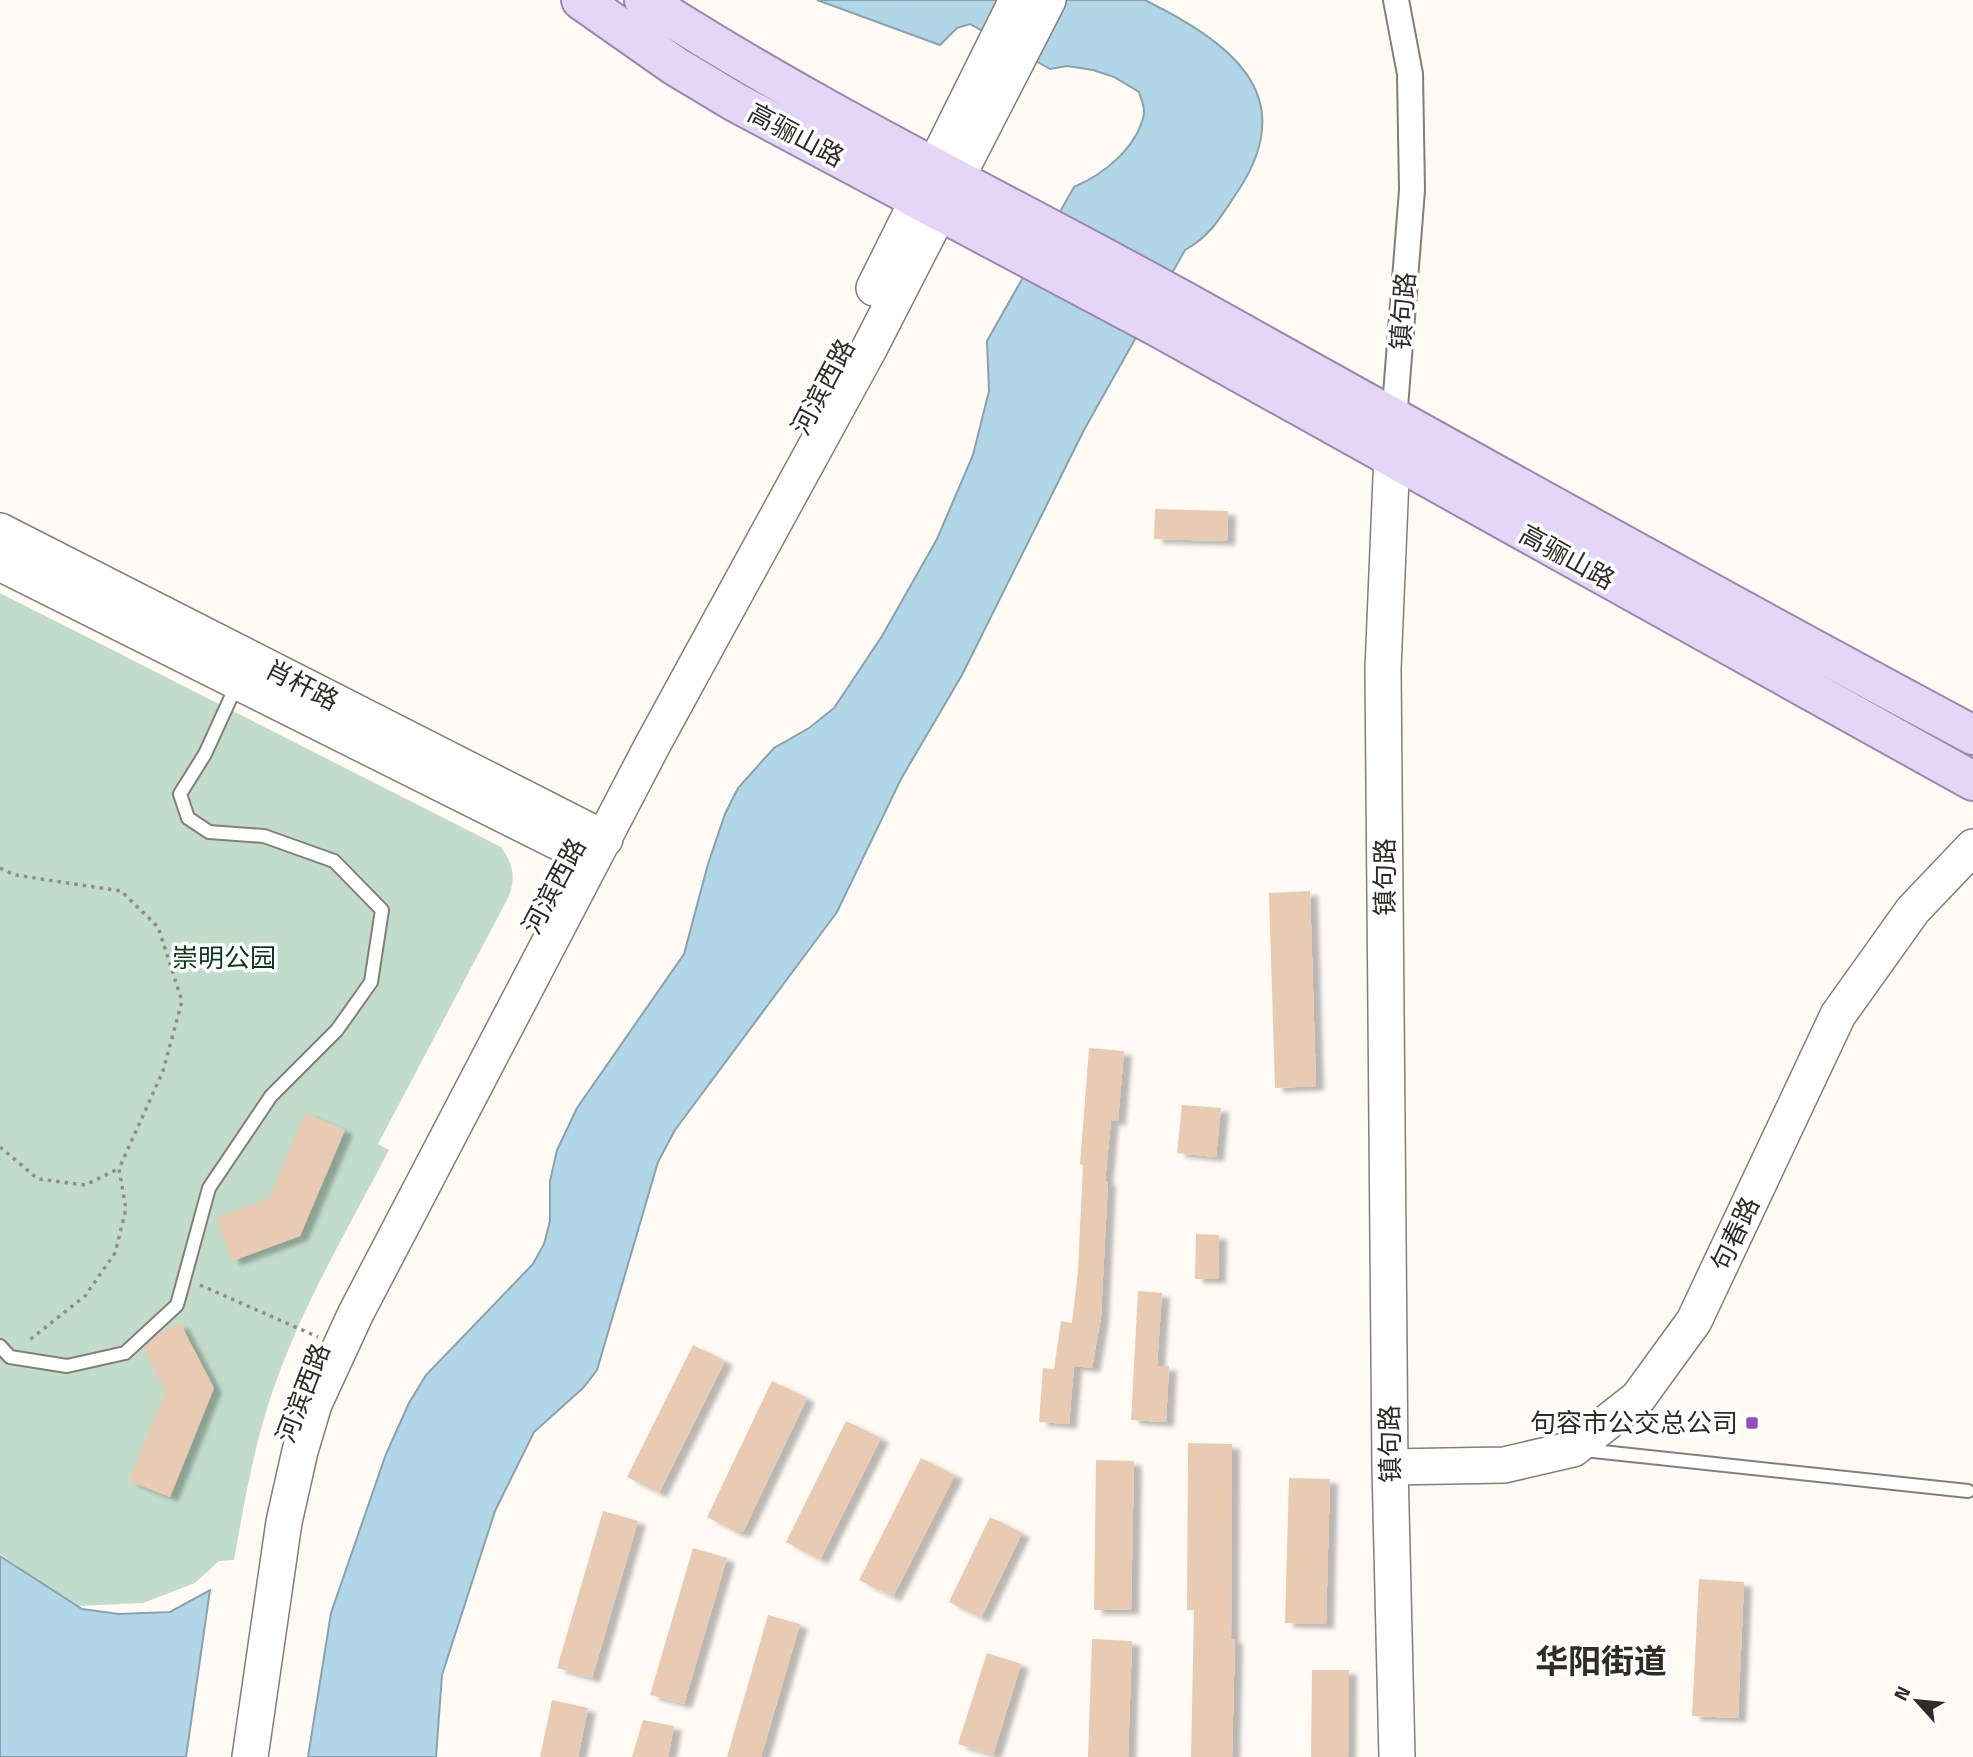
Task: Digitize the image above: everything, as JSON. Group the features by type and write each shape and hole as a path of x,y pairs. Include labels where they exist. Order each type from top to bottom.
{"main road":[{"name":"高骊山路","path":"581,0 664,58 735,102 938,191 1173,315 1394,420 1973,735"},
{"name":"高骊山路","path":"644,0 753,67 938,191"},
{"name":"高骊山路","path":"1173,315 1392,460 1973,781"}],"street":[{"path":"1003,60 1017,0"},
{"path":"1003,60 1048,0"},
{"name":"镇句路","path":"1396,0 1410,74 1412,190 1394,420 1384,670 1390,1467 1397,1757"},
{"name":"河滨西路","path":"250,1757 284,1522 314,1404 356,1312 589,844 857,323 938,191 1003,60"},
{"name":"肖杆路","path":"0,531 589,844"},
{"name":"肖杆路","path":"3,567 238,682 589,844"},
{"name":"河滨西路","path":"230,1757 264,1522 286,1432 340,1299 589,844"},
{"name":"句春路","path":"1390,1467 1504,1465 1573,1449 1638,1398 1694,1321 1838,1015 1913,910 1973,847"}],"lane":[{"path":"0,1346 10,1357 67,1366 125,1353 177,1306 209,1188 271,1096 337,1030 371,982 382,911 334,861 264,836 209,832 188,818 180,794 205,754 238,682"},
{"path":"1573,1449 1968,1491"}],"path":[{"path":"0,868 15,875 121,891 158,927 182,1001 163,1071 119,1169 126,1209 115,1253 85,1296 10,1357"},
{"path":"0,1146 38,1179 85,1185 119,1169"},
{"path":"186,1278 323,1339"}],"green space":[{"name":"崇明公园","path":"0,593 501,847 512,870 509,896 378,1144 389,1150 329,1263 289,1349 269,1401 257,1446 234,1560 219,1561 195,1583 143,1603 76,1606 0,1554"}],"water":[{"path":"817,0 1145,0 1203,33 1228,53 1247,74 1259,98 1262,126 1256,156 1238,191 1215,224 1185,250 1084,430 962,675 901,779 837,912 675,1130 658,1162 597,1370 583,1388 534,1432 495,1511 442,1675 436,1757 308,1757 331,1613 386,1454 409,1403 426,1375 533,1264 544,1244 550,1221 550,1181 557,1150 577,1108 684,954 708,864 725,814 738,788 774,748 809,728 834,708 882,636 937,539 973,455 989,391 987,341 1074,187 1097,175 1127,149 1144,114 1139,92 1114,77 1067,66 1050,69 970,24 957,28 940,45"},
{"path":"0,1556 82,1609 119,1614 170,1612 210,1590 186,1757 0,1757"}],"building":[{"path":"1155,509 1228,511 1227,541 1154,539"},
{"path":"1310,891 1316,1086 1275,1088 1269,893"},
{"path":"1089,1048 1124,1051 1118,1121 1111,1120 1105,1181 1108,1181 1101,1317 1092,1368 1074,1366 1069,1424 1039,1422 1043,1368 1054,1369 1061,1321 1072,1323 1078,1271 1083,1165 1080,1164"},
{"path":"1182,1105 1221,1108 1216,1157 1177,1153"},
{"path":"305,1113 345,1130 300,1236 232,1261 216,1218 269,1198"},
{"path":"1196,1234 1219,1235 1218,1279 1195,1279"},
{"path":"1138,1291 1162,1293 1157,1366 1169,1366 1166,1422 1131,1420"},
{"path":"180,1323 214,1388 170,1497 129,1481 165,1391 143,1348 157,1335"},
{"path":"693,1345 725,1361 659,1493 627,1477"},
{"path":"772,1381 807,1398 743,1532 736,1532 707,1517"},
{"path":"846,1421 881,1438 820,1560 786,1542"},
{"path":"1188,1443 1232,1444 1231,1639 1235,1639 1232,1757 1191,1757 1194,1610 1187,1610"},
{"path":"921,1458 955,1475 893,1597 859,1580"},
{"path":"1096,1460 1134,1461 1131,1610 1094,1610"},
{"path":"1289,1478 1330,1479 1326,1624 1285,1623"},
{"path":"603,1511 638,1521 592,1678 557,1668"},
{"path":"990,1517 1022,1533 981,1618 949,1602"},
{"path":"693,1548 727,1558 684,1704 650,1695"},
{"path":"1699,1579 1744,1582 1738,1718 1692,1716"},
{"path":"768,1615 800,1624 761,1757 727,1757"},
{"path":"1092,1639 1132,1641 1128,1757 1088,1757"},
{"path":"987,1653 1021,1664 993,1755 958,1744"},
{"path":"1312,1670 1349,1670 1348,1757 1311,1757"},
{"path":"552,1700 588,1708 578,1757 540,1757"},
{"path":"643,1720 674,1726 668,1757 632,1757"}],"place":[{"name":"句容市公交总公司","path":"1752,1423"}],"district":[{"name":"华阳街道","path":"1601,1661"}]}
